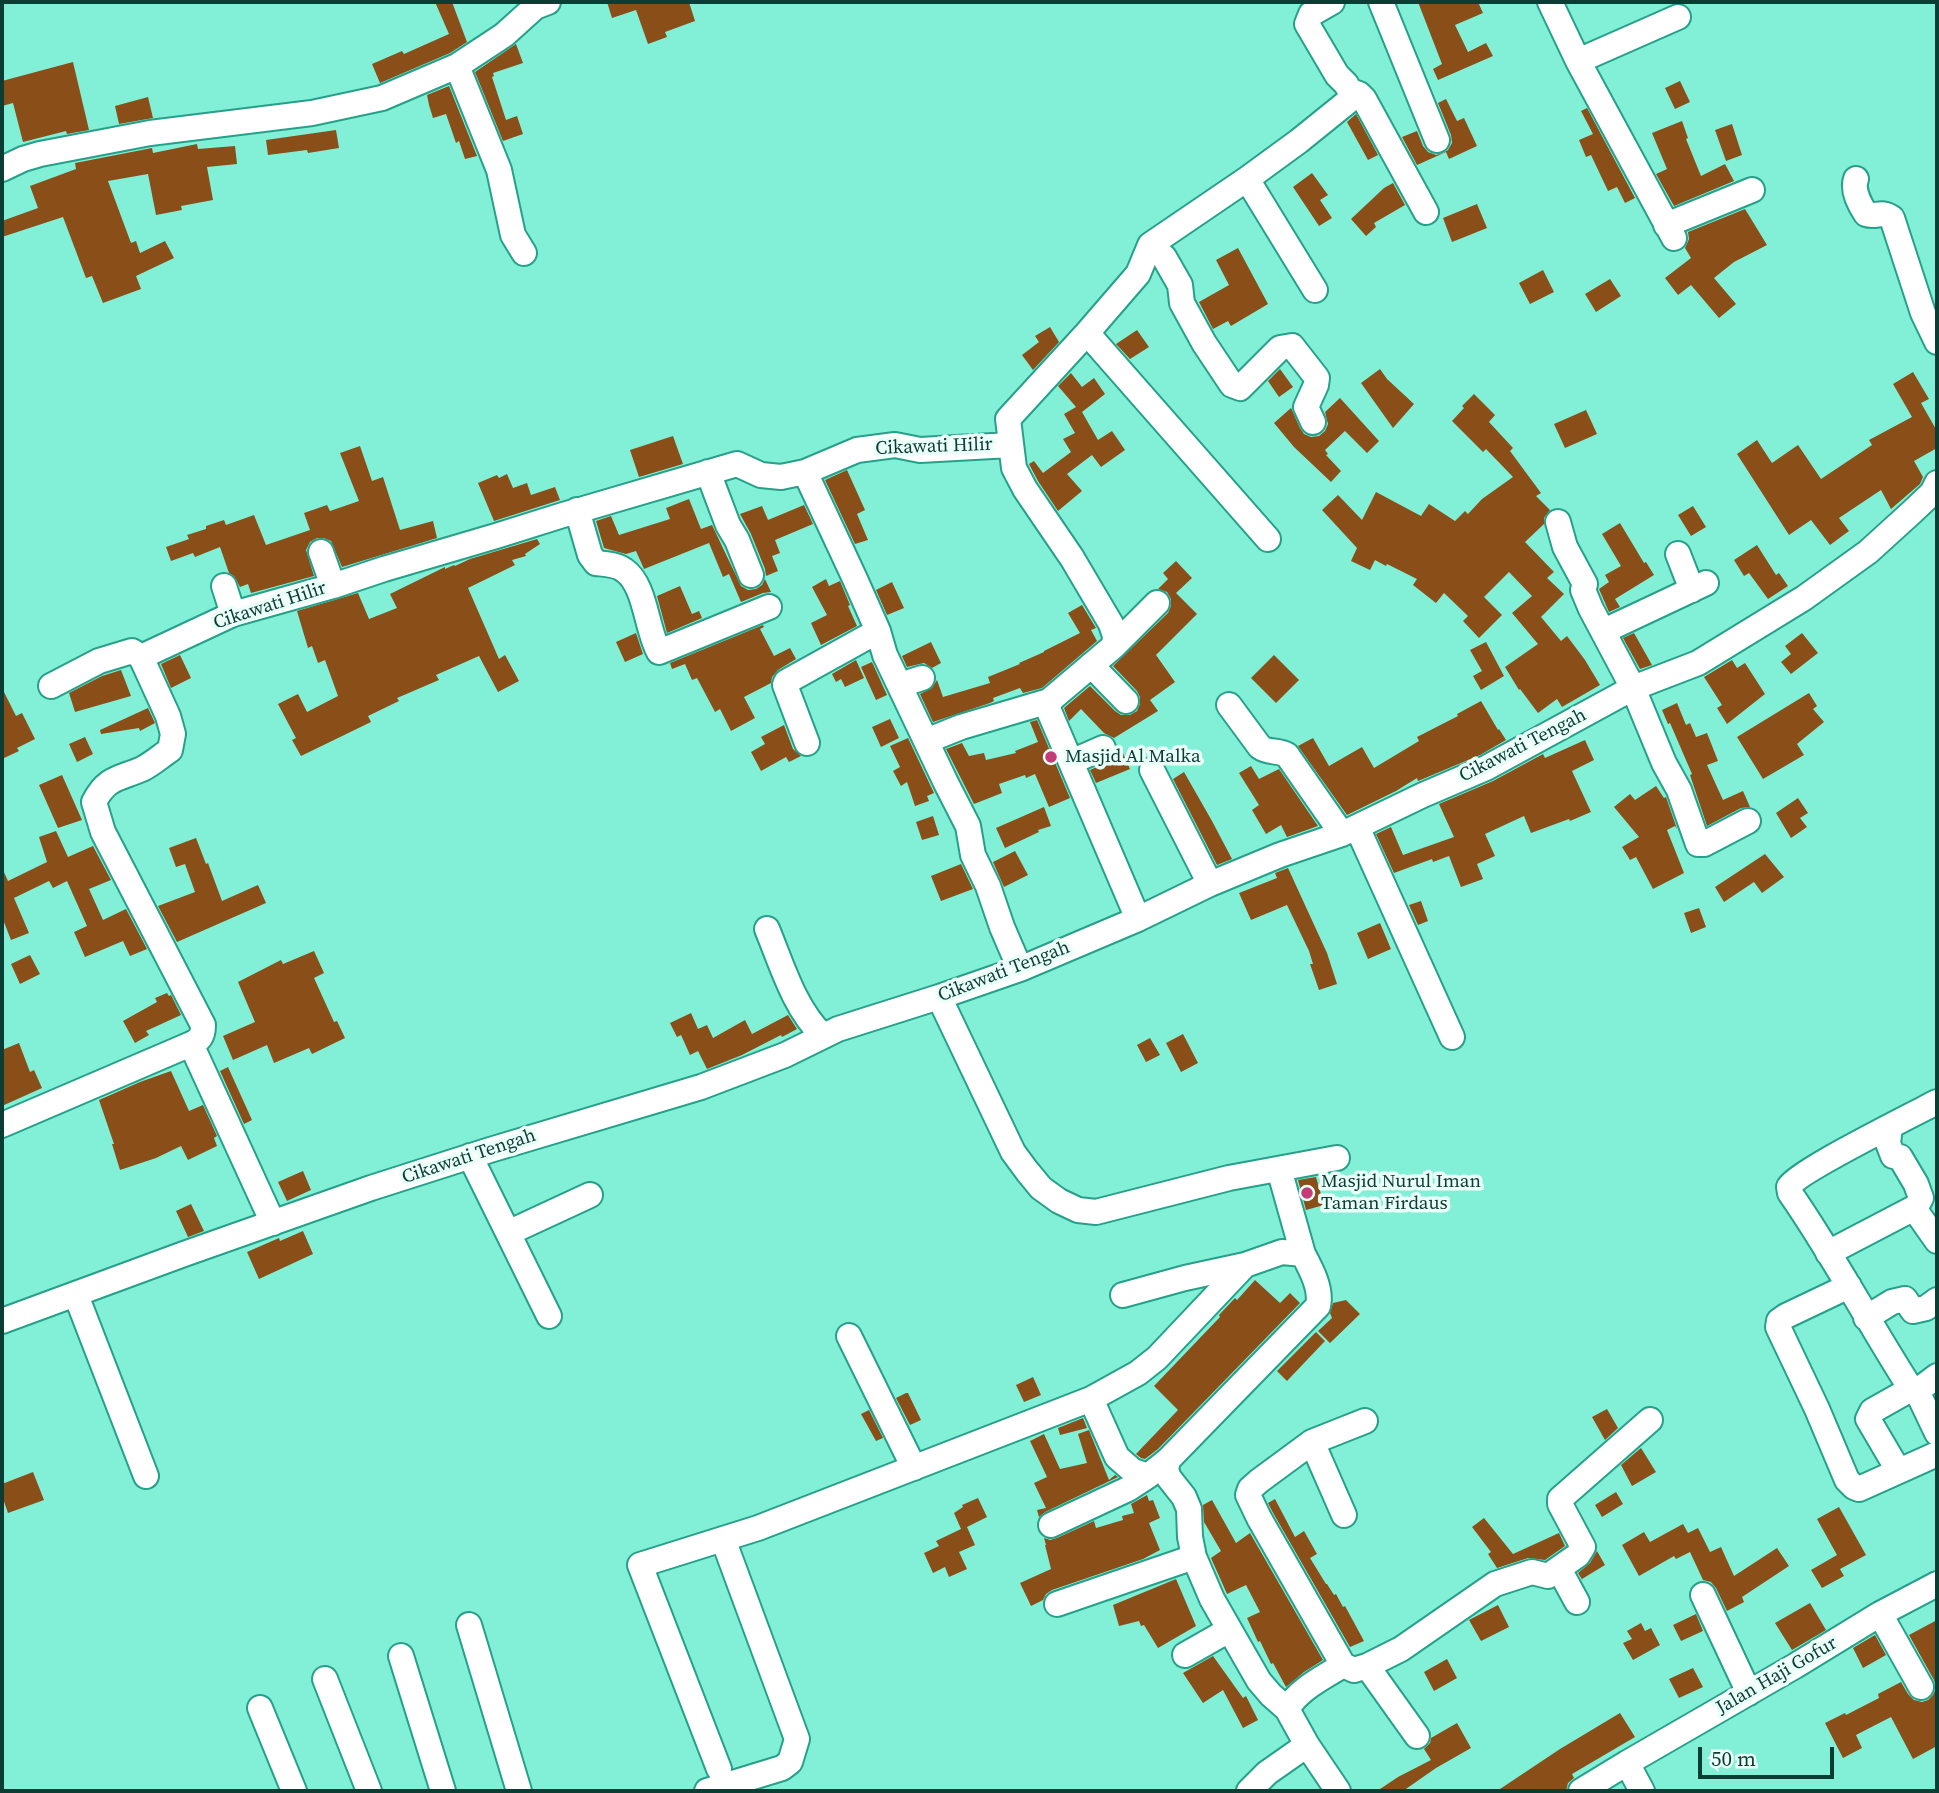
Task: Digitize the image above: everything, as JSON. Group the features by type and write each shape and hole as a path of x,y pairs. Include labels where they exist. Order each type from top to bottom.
{"street":[{"path":"2,169 40,154 126,138 312,113 382,98 457,66 504,35 535,7 548,2"},
{"path":"1114,646 1115,636 1111,624 1014,468 1008,419 1138,274 1150,244 1247,179 1350,99 1346,84 1337,75 1307,24 1311,14 1332,2"},
{"path":"1381,2 1437,140"},
{"path":"1552,3 1578,61 1670,231 1752,190"},
{"path":"1578,61 1678,17"},
{"path":"457,66 499,170 513,235 524,253"},
{"path":"1350,91 1364,99 1426,212"},
{"path":"1247,179 1315,290"},
{"path":"1856,179 1856,191 1866,214 1881,213 1892,218 1923,313 1937,342"},
{"path":"1150,244 1164,257 1175,275 1180,285 1182,303 1232,385 1240,388 1280,348 1292,345 1317,378 1306,407 1313,422"},
{"path":"1087,333 1268,539"},
{"name":"Cikawati Hilir","path":"141,657 233,614 737,464 761,475 781,477 805,472 857,450 895,445 920,450 1011,445"},
{"path":"708,472 727,525 737,540 751,575"},
{"path":"805,472 855,579 885,655 911,681 926,740 968,826 973,855 1020,969"},
{"name":"Cikawati Tengah","path":"2,1321 273,1223 470,1156 701,1087 785,1055 838,1029 1020,969 1138,919 1210,884 1280,855 1349,831 1496,763 1633,688 1698,663 1804,598 1868,552 1932,493 1937,483"},
{"path":"577,510 590,555 596,564 614,565 624,570 636,583 659,652 769,607"},
{"path":"1558,522 1565,547 1585,584 1583,590 1591,609 1633,688 1664,763 1679,790 1698,844 1704,844 1748,821"},
{"path":"321,552 333,586"},
{"path":"1604,631 1699,587 1678,554"},
{"path":"223,586 233,614"},
{"path":"926,740 1049,701 1114,646 1157,603"},
{"path":"807,743 786,682 877,631"},
{"path":"2,1125 191,1044 199,1040 203,1033 203,1026 103,832 94,802 111,780 145,768 170,750 173,734 168,716 141,657 131,651 99,661 51,686"},
{"path":"1091,665 1126,701"},
{"path":"1049,701 1049,711 1138,919"},
{"path":"1229,705 1260,747 1287,755 1349,831 1452,1037"},
{"path":"1071,762 1103,748"},
{"path":"1152,770 1210,884"},
{"path":"766,929 810,1024 823,1036"},
{"path":"939,997 1013,1152 1041,1188 1078,1210 1096,1212 1230,1178 1337,1158"},
{"path":"191,1044 273,1223"},
{"path":"1937,1102 1790,1184 1790,1193 1866,1318 1914,1390 1937,1433"},
{"path":"1828,1253 1916,1207 1921,1198 1900,1157 1893,1156 1888,1143 1890,1127"},
{"path":"470,1156 549,1316"},
{"path":"1051,1525 1128,1489 1168,1460 1318,1306 1320,1297 1303,1254 1279,1168"},
{"path":"508,1233 590,1195"},
{"path":"1916,1207 1937,1241"},
{"path":"1123,1295 1245,1265 1282,1252 1303,1254"},
{"path":"719,1769 640,1565 758,1528 1091,1399 1138,1373 1157,1359 1245,1265"},
{"path":"1849,1286 1786,1316 1779,1321 1777,1327 1850,1484 1859,1489 1937,1454"},
{"path":"76,1295 146,1476"},
{"path":"1866,1318 1892,1302 1905,1299 1913,1311 1926,1308 1937,1300"},
{"path":"849,1336 914,1468"},
{"path":"1898,1470 1868,1419 1872,1411 1937,1376"},
{"path":"1091,1399 1117,1457 1133,1471 1148,1476"},
{"path":"1287,1709 1294,1698 1311,1685 1355,1665 1401,1649 1495,1584 1532,1572 1548,1576 1578,1555 1583,1547 1560,1504 1560,1499 1650,1420"},
{"path":"1365,1421 1312,1442 1259,1481 1250,1489 1248,1495 1259,1518 1355,1665 1417,1737"},
{"path":"1312,1442 1344,1515"},
{"path":"1168,1460 1166,1470 1169,1478 1184,1497 1189,1509 1194,1557 1212,1599 1259,1681 1287,1709 1338,1791"},
{"path":"707,1791 782,1768 790,1762 797,1739 723,1539"},
{"path":"1057,1604 1194,1557"},
{"path":"1559,1569 1577,1602"},
{"name":"Jalan Haji Gofur","path":"1581,1791 1880,1614 1937,1584"},
{"path":"1703,1595 1749,1693"},
{"path":"1880,1614 1921,1687"},
{"path":"469,1625 519,1791"},
{"path":"1185,1655 1229,1630"},
{"path":"401,1656 443,1791"},
{"path":"325,1679 369,1791"},
{"path":"260,1707 294,1791"},
{"path":"1249,1791 1267,1773 1307,1745"},
{"path":"1627,1763 1642,1791"}],"building":[{"path":"435,2 452,2 467,42 450,53 380,83 372,64 402,51 404,54 449,34"},
{"path":"607,2 689,2 695,21 665,32 667,37 648,44 636,10 612,18"},
{"path":"1418,2 1478,2 1483,13 1455,25 1468,52 1486,43 1493,56 1438,80 1433,69 1442,64"},
{"path":"516,44 523,63 493,73 492,77 506,120 517,116 523,134 503,141 475,72"},
{"path":"73,62 89,130 67,134 66,131 23,142 13,103 2,106 2,81"},
{"path":"1680,81 1690,102 1675,109 1665,88"},
{"path":"449,86 477,156 465,159 446,114 433,118 427,95"},
{"path":"148,97 153,118 119,124 115,106"},
{"path":"1446,99 1457,121 1464,118 1477,146 1449,159 1446,152 1417,165 1402,137 1417,131 1428,152 1436,155 1448,150 1452,143 1451,135 1438,103"},
{"path":"1587,108 1635,198 1625,203 1617,187 1608,191 1591,155 1586,157 1579,140 1593,134 1581,111"},
{"path":"1356,114 1378,155 1368,160 1347,122"},
{"path":"1682,121 1701,176 1725,164 1734,181 1674,206 1656,174 1667,169 1652,133"},
{"path":"1732,124 1742,155 1726,161 1715,130"},
{"path":"336,130 339,148 268,155 266,140"},
{"path":"197,144 198,149 235,146 237,164 207,167 213,200 181,206 182,210 156,215 148,174 108,181 131,243 136,241 140,253 165,241 174,258 136,276 141,289 103,303 92,276 86,278 63,217 2,237 2,221 38,208 30,186 76,169 75,163 152,148 153,153"},
{"path":"1312,173 1328,195 1320,200 1332,218 1319,226 1293,187"},
{"path":"1393,183 1405,205 1374,223 1376,227 1366,236 1351,219"},
{"path":"1477,204 1487,228 1452,242 1443,218"},
{"path":"1745,209 1767,245 1734,262 1714,278 1736,304 1719,318 1691,285 1678,295 1665,278 1691,258 1685,248 1689,239 1688,232"},
{"path":"1238,248 1268,304 1231,326 1228,321 1213,329 1199,302 1229,285 1216,260"},
{"path":"1543,270 1554,292 1530,304 1519,283"},
{"path":"1610,279 1621,296 1596,312 1585,294"},
{"path":"1050,327 1059,342 1033,370 1022,355 1039,342 1035,336"},
{"path":"1137,330 1149,347 1130,359 1116,344"},
{"path":"1280,369 1293,387 1279,397 1268,381"},
{"path":"1380,369 1414,404 1393,428 1361,383"},
{"path":"1913,372 1929,399 1921,403 1937,431 1937,448 1914,461 1923,477 1920,484 1891,509 1881,490 1839,518 1849,531 1830,545 1811,520 1789,535 1737,454 1757,440 1772,463 1798,445 1821,479 1872,445 1869,440 1912,417 1893,384"},
{"path":"1071,373 1082,387 1094,378 1105,394 1082,412 1098,440 1112,431 1125,450 1101,467 1092,455 1067,474 1082,491 1058,511 1029,464 1034,461 1043,473 1071,452 1063,439 1075,433 1064,414 1076,407 1058,386"},
{"path":"1474,394 1495,415 1489,422 1513,448 1510,451 1541,493 1536,496 1550,510 1544,518 1544,524 1525,542 1554,572 1547,578 1564,594 1541,617 1561,641 1567,636 1600,685 1562,707 1557,699 1538,713 1505,667 1538,644 1512,613 1532,596 1509,572 1484,597 1502,615 1479,638 1463,621 1468,616 1444,593 1436,603 1413,585 1417,579 1387,564 1386,566 1375,560 1370,570 1351,561 1357,548 1322,510 1338,495 1362,520 1376,492 1421,516 1429,504 1455,521 1465,511 1468,514 1482,499 1513,477 1486,449 1483,452 1452,421"},
{"path":"1340,398 1379,441 1367,453 1345,431 1325,450 1328,454 1326,455 1341,471 1331,482 1294,447 1274,423 1291,408 1304,434 1319,436 1328,424 1325,412"},
{"path":"1586,410 1597,434 1565,448 1554,424"},
{"path":"673,436 683,464 639,477 630,450"},
{"path":"360,446 372,481 383,477 400,530 433,521 437,538 342,567 331,541 317,538 310,542 306,550 314,576 251,593 248,584 240,587 229,573 220,547 195,557 193,553 171,561 166,547 189,539 187,535 224,520 226,525 254,515 266,545 310,530 304,513 327,505 330,511 359,501 340,453"},
{"path":"847,470 865,510 857,514 868,540 855,544 825,480"},
{"path":"507,474 513,488 527,483 531,495 555,487 560,500 494,521 478,483"},
{"path":"689,499 701,529 712,525 741,586 748,590 756,589 765,579 771,592 741,602 729,574 723,577 709,543 644,569 636,551 626,554 604,548 596,521 611,516 619,535 670,519 666,508"},
{"path":"804,505 813,524 775,540 780,553 772,556 778,571 766,576 751,534 740,514 762,506 768,520"},
{"path":"1693,506 1706,527 1691,536 1678,515"},
{"path":"1620,523 1654,575 1615,599 1620,607 1609,612 1599,589 1609,582 1605,575 1621,566 1602,534"},
{"path":"537,539 540,544 525,554 526,556 512,560 515,565 468,588 499,659 505,655 519,681 498,692 479,656 436,675 439,680 397,698 399,701 368,716 371,722 301,756 292,740 296,738 278,704 298,694 307,712 338,696 325,660 318,663 312,646 308,648 297,611 358,593 369,619 397,608 390,594 445,567"},
{"path":"1757,545 1776,575 1779,573 1788,586 1768,599 1749,573 1744,576 1734,560"},
{"path":"1176,561 1192,578 1176,593 1197,614 1156,655 1175,682 1150,700 1158,711 1114,738 1104,733 1081,709 1069,721 1064,708 1090,686 1121,715 1130,715 1137,711 1140,697 1137,691 1113,666 1168,613 1171,599 1167,592 1158,589 1168,579 1163,573"},
{"path":"826,579 829,586 840,581 857,626 821,645 811,623 827,615 812,587"},
{"path":"892,582 904,608 887,615 876,590"},
{"path":"680,586 692,614 699,611 702,618 667,633 657,596"},
{"path":"1082,605 1096,628 1091,630 1097,641 1042,688 1023,693 1020,688 993,698 994,701 990,703 933,722 920,694 932,688 937,680 943,697 990,683 988,677 1080,633 1068,613"},
{"path":"763,625 760,629 774,656 790,648 796,659 778,670 771,683 744,697 755,718 731,731 720,709 715,712 697,678 692,680 685,664 672,669 670,663"},
{"path":"636,633 643,654 625,662 616,642"},
{"path":"1634,633 1652,665 1640,669 1623,638"},
{"path":"1802,633 1818,653 1791,674 1781,662 1791,654 1785,646"},
{"path":"931,642 941,663 932,668 924,663 907,667 902,656"},
{"path":"1486,642 1504,676 1481,690 1473,676 1482,671 1470,650"},
{"path":"180,655 191,678 171,688 161,664"},
{"path":"1274,655 1299,680 1276,703 1251,678"},
{"path":"856,660 864,678 845,687 841,679 836,682 832,674"},
{"path":"1732,660 1737,668 1745,663 1765,694 1727,724 1717,708 1722,705 1704,677"},
{"path":"872,662 887,695 876,700 861,667"},
{"path":"121,670 131,696 75,712 69,693 102,676"},
{"path":"2,688 16,716 22,713 35,739 2,759"},
{"path":"1809,693 1817,706 1813,709 1824,722 1797,744 1804,755 1763,779 1737,737"},
{"path":"1481,701 1506,740 1480,755 1418,781 1417,778 1347,815 1298,746 1313,738 1329,766 1362,747 1374,768 1419,741 1417,737"},
{"path":"1677,703 1686,725 1690,723 1696,737 1707,733 1718,761 1707,765 1723,800 1743,791 1750,807 1741,808 1707,826 1690,775 1692,774 1662,710"},
{"path":"148,708 155,723 140,731 139,728 101,734 100,730"},
{"path":"890,719 899,738 881,747 872,727"},
{"path":"1037,720 1070,798 1049,807 1035,774 999,784 1002,793 974,804 946,749 962,743 969,756 984,753 986,760 1016,753 1015,751 1038,742 1030,722"},
{"path":"784,725 793,749 801,756 789,762 786,757 761,771 751,752 765,744 761,737"},
{"path":"85,737 93,754 77,762 69,744"},
{"path":"908,738 934,793 927,796 929,801 915,806 907,782 901,786 893,771 900,767 890,746"},
{"path":"1585,740 1594,760 1572,771 1591,812 1531,833 1524,816 1485,834 1495,856 1477,864 1483,879 1461,887 1449,856 1433,862 1432,859 1394,873 1376,834 1391,827 1403,855 1454,837 1439,804 1493,781 1543,754 1545,758"},
{"path":"1120,747 1130,769 1096,783 1090,770 1110,761"},
{"path":"1251,766 1259,779 1279,769 1318,826 1287,837 1281,825 1266,834 1252,810 1259,805 1239,773"},
{"path":"1184,772 1232,859 1217,865 1173,779"},
{"path":"62,775 82,820 58,828 39,785"},
{"path":"1656,786 1664,798 1666,797 1677,829 1675,826 1667,830 1684,873 1653,889 1636,857 1630,860 1622,847 1639,837 1614,807 1630,794 1635,800"},
{"path":"1798,798 1808,813 1800,818 1807,827 1791,838 1776,813"},
{"path":"1044,807 1051,826 1005,848 996,828"},
{"path":"933,816 939,835 922,840 916,822"},
{"path":"56,831 68,857 93,846 111,880 89,889 103,920 126,909 147,949 130,956 123,941 85,957 74,932 87,926 67,881 53,888 49,881 14,898 29,933 11,940 2,917 2,868 8,881 47,862 39,837"},
{"path":"196,838 222,901 258,885 266,903 177,942 158,906 195,892 185,864 176,867 169,848"},
{"path":"1015,851 1028,875 1004,887 993,862"},
{"path":"1765,854 1784,877 1762,893 1754,882 1724,902 1715,887"},
{"path":"961,864 973,889 941,901 931,876"},
{"path":"1288,868 1327,953 1337,984 1319,990 1310,964 1313,964 1309,951 1287,905 1251,920 1239,893 1277,878 1275,873"},
{"path":"1421,901 1428,921 1418,925 1409,905"},
{"path":"1699,908 1706,927 1691,933 1684,913"},
{"path":"1380,923 1391,949 1368,959 1357,933"},
{"path":"314,951 324,973 314,978 334,1022 337,1021 345,1038 312,1054 309,1048 274,1063 267,1045 233,1060 223,1036 255,1022 238,982 281,960 283,964"},
{"path":"30,955 40,974 20,984 11,964"},
{"path":"167,993 171,995 181,1015 146,1031 149,1035 135,1043 123,1021 157,1002 155,998"},
{"path":"691,1013 698,1029 707,1025 713,1038 745,1020 752,1034 788,1015 797,1029 707,1069 698,1051 690,1055 681,1035 677,1037 670,1023"},
{"path":"1183,1034 1198,1063 1181,1072 1166,1043"},
{"path":"1150,1038 1160,1055 1146,1062 1137,1045"},
{"path":"19,1043 30,1072 34,1070 42,1088 2,1106 2,1050"},
{"path":"228,1067 252,1120 244,1124 220,1071"},
{"path":"171,1071 189,1111 203,1105 217,1136 214,1138 217,1146 188,1160 181,1146 120,1170 99,1100"},
{"path":"303,1171 311,1190 287,1201 278,1182"},
{"name":"Masjid Nurul Iman Taman Firdaus","path":"1316,1177 1324,1205 1306,1210 1298,1180"},
{"path":"191,1204 204,1231 188,1237 176,1211"},
{"path":"303,1231 313,1254 259,1279 247,1252"},
{"path":"1255,1280 1280,1303 1290,1293 1300,1303 1158,1449 1145,1459 1141,1458 1136,1454 1178,1410 1154,1386"},
{"path":"1346,1300 1360,1314 1330,1343 1318,1331 1332,1318 1330,1313 1333,1303"},
{"path":"1316,1332 1325,1341 1287,1381 1277,1371"},
{"path":"1033,1377 1041,1395 1024,1402 1016,1385"},
{"path":"906,1393 921,1420 910,1425 896,1398"},
{"path":"1607,1409 1618,1428 1605,1440 1592,1417"},
{"path":"869,1410 883,1438 876,1441 861,1414"},
{"path":"1083,1418 1087,1428 1060,1435 1058,1428"},
{"path":"1089,1430 1109,1480 1115,1475 1118,1477 1039,1517 1037,1510 1046,1508 1034,1483 1047,1477 1030,1441 1044,1434 1060,1469 1087,1463 1078,1434"},
{"path":"1641,1448 1656,1472 1632,1486 1621,1465"},
{"path":"33,1472 44,1500 8,1513 2,1496 2,1484"},
{"path":"1616,1492 1623,1504 1602,1517 1595,1505"},
{"path":"1147,1495 1149,1501 1153,1500 1160,1518 1149,1523 1160,1550 1143,1559 1052,1590 1043,1600 1031,1606 1020,1583 1051,1569 1044,1538 1057,1538 1094,1521 1096,1528 1123,1520 1122,1516 1134,1513 1131,1504"},
{"path":"978,1498 987,1517 967,1527 975,1545 959,1552 967,1569 949,1577 945,1567 933,1573 924,1553 939,1546 936,1541 961,1529 954,1513 963,1507 962,1505"},
{"path":"1275,1499 1295,1537 1304,1531 1317,1554 1310,1558 1334,1595 1336,1594 1343,1607 1345,1606 1364,1641 1350,1647 1272,1511 1268,1503"},
{"path":"1212,1500 1236,1543 1250,1533 1323,1660 1286,1687 1260,1641 1258,1642 1247,1618 1260,1612 1246,1585 1227,1594 1211,1558 1221,1551 1204,1522 1203,1505"},
{"path":"1839,1507 1866,1555 1840,1569 1844,1576 1822,1588 1811,1570 1837,1555 1817,1519"},
{"path":"1484,1518 1513,1554 1559,1533 1565,1546 1545,1560 1528,1558 1497,1568 1488,1554 1491,1552 1472,1527"},
{"path":"1683,1524 1688,1533 1698,1528 1710,1552 1721,1547 1734,1576 1777,1548 1789,1566 1742,1597 1744,1602 1727,1611 1716,1588 1711,1582 1703,1580 1690,1552 1676,1559 1674,1556 1639,1576 1622,1545 1644,1532 1650,1542"},
{"path":"1597,1551 1605,1565 1582,1579 1583,1581 1578,1573 1590,1563"},
{"path":"1176,1579 1196,1626 1158,1648 1139,1621 1119,1626 1113,1605"},
{"path":"1810,1603 1826,1630 1792,1650 1775,1623"},
{"path":"1498,1605 1509,1627 1481,1641 1469,1620"},
{"path":"1696,1614 1703,1631 1681,1641 1673,1625"},
{"path":"1937,1620 1937,1746 1913,1759 1891,1717 1856,1735 1862,1748 1843,1758 1825,1723 1879,1698 1878,1694 1901,1682 1914,1700 1922,1702 1933,1695 1936,1688 1934,1680 1909,1635"},
{"path":"1641,1623 1645,1631 1651,1628 1660,1645 1633,1660 1623,1643 1632,1639 1627,1631"},
{"path":"1875,1635 1886,1655 1863,1668 1853,1648"},
{"path":"1213,1656 1243,1698 1246,1696 1258,1720 1243,1728 1223,1690 1203,1703 1183,1673"},
{"path":"1447,1659 1457,1678 1434,1691 1424,1672"},
{"path":"1693,1668 1703,1687 1679,1698 1669,1679"},
{"path":"1620,1713 1635,1737 1572,1774 1574,1778 1568,1783 1566,1791 1497,1791 1560,1749"},
{"path":"1457,1723 1471,1748 1403,1791 1377,1791 1431,1760 1424,1749 1431,1738"}],"place":[{"name":"Masjid Al Malka","path":"1051,757"},
{"name":"Masjid Nurul Iman Taman Firdaus","path":"1307,1193"}]}
